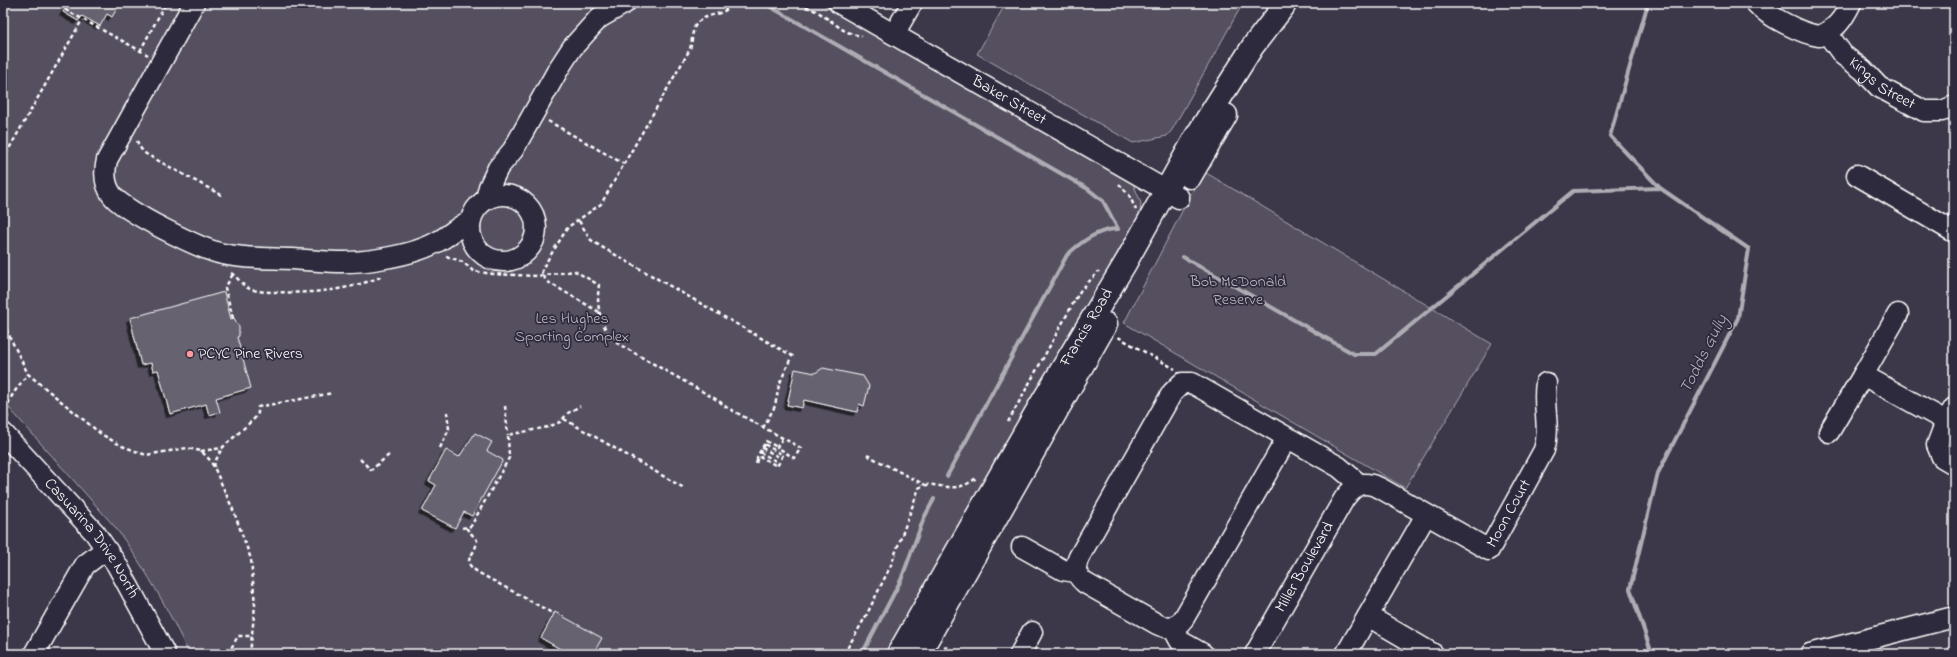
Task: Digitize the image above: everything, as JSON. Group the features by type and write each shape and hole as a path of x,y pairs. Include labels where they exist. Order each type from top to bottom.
{"main road":[{"name":"Francis Road","path":"919,654 1172,194 1216,103 1253,46 1285,4"},
{"name":"Francis Road","path":"898,654 1038,409 1108,293 1172,194"}],"street":[{"path":"194,3 107,160 105,179 110,192 119,202 190,243 222,254 238,256 355,262 389,258 440,248 446,244 464,245 473,243"},
{"path":"486,199 489,187 498,168 513,150 559,68 572,48 599,18 625,3"},
{"name":"Baker Street","path":"839,3 1172,194"},
{"path":"894,34 912,3"},
{"path":"1756,3 1764,10 1803,32 1819,36 1827,33 1841,22 1851,3"},
{"name":"Kings Street","path":"1827,33 1843,55 1864,70 1879,87 1924,111 1952,111"},
{"path":"513,150 510,181 515,196"},
{"path":"1856,175 1954,232"},
{"path":"505,194 515,196 529,206 536,221 537,230 530,248 514,259 496,260 487,257 480,252 473,243 470,232 470,221 476,209 486,199 495,195 505,194"},
{"path":"440,248 446,234 470,221"},
{"path":"1829,432 1898,314"},
{"path":"1863,375 1950,415 1937,445 1942,457 1954,464"},
{"path":"1076,572 1079,557 1177,386 1184,382 1196,385 1343,470 1359,484"},
{"name":"Moon Court","path":"1359,484 1375,486 1489,550 1544,450 1547,432 1544,403 1546,383"},
{"name":"Casuarina Drive North","path":"6,427 95,533 106,549 165,654"},
{"path":"1022,547 1063,570 1076,572 1085,583 1162,627 1173,628 1179,625 1184,618 1287,438"},
{"name":"Miller Boulevard","path":"1255,654 1344,499 1353,487 1359,484"},
{"path":"1346,654 1426,515"},
{"path":"34,654 85,565 106,549"},
{"path":"1368,616 1433,654"},
{"path":"1810,654 1954,617"},
{"path":"1173,628 1180,640 1203,654"},
{"path":"1020,654 1032,632"}],"path":[{"path":"53,3 161,62"},
{"path":"140,51 166,3"},
{"path":"599,312 548,282 542,276 542,269 563,232 601,204 689,51 695,26 708,16 723,12 732,3"},
{"path":"6,154 82,20"},
{"path":"561,128 624,164"},
{"path":"136,138 141,149 146,154 222,196"},
{"path":"1116,182 1129,195 1135,208 1135,216"},
{"path":"578,221 591,240 600,246 796,358"},
{"path":"440,248 463,262 473,271 514,276 542,276 575,271 599,285 599,312 603,326 615,342 800,448 794,458 766,441 756,463"},
{"path":"1008,423 1080,291 1101,269"},
{"path":"227,270 233,274 245,287 256,291 306,292 357,286 390,273"},
{"path":"233,274 225,288 233,318"},
{"path":"3,323 28,374 101,434 122,446 146,455 187,448 201,451 222,448"},
{"path":"1128,343 1178,371 1184,382"},
{"path":"763,428 775,406 779,385 792,355"},
{"path":"6,427 8,404 13,394 28,374"},
{"path":"214,467 214,462 222,448 255,418 258,413 258,406 333,393"},
{"path":"505,406 509,458 471,526 464,528 477,540 469,558 470,566 481,574 554,614"},
{"path":"508,435 548,427 564,419 568,413 580,406"},
{"path":"440,448 449,429 447,412"},
{"path":"564,419 684,488"},
{"path":"777,448 782,439"},
{"path":"762,448 781,458 783,455 764,444"},
{"path":"201,451 214,467 241,529 251,559 256,605 250,654"},
{"path":"757,460 761,457 777,466 779,463 760,452"},
{"path":"360,459 371,470 390,454"},
{"path":"867,455 925,485 957,488 970,482 981,472"},
{"path":"844,654 880,589 901,541 917,491 925,485"},
{"path":"228,654 238,636 252,636"},
{"path":"950,650 957,654"}],"green space":[{"name":"Les Hughes Sporting Complex","path":"3,3 820,3 1133,183 1141,203 1140,214 890,654 189,654 155,589 136,557 115,527 3,401"},
{"path":"1006,3 1243,3 1172,130 1167,136 1133,143 977,54"},
{"name":"Bob McDonald Reserve","path":"1203,171 1492,344 1405,488 1124,323"}],"building":[{"path":"69,3 120,3 112,17 107,14 100,26 82,16 78,21 63,12"},
{"name":"PCYC Pine Rivers","path":"224,292 231,319 234,318 239,327 239,336 237,337 251,388 216,398 220,412 209,415 206,404 170,414 158,370 153,371 151,363 141,365 130,318"},
{"path":"823,368 863,376 869,386 864,406 859,404 857,412 804,400 802,408 787,405 795,369 815,373"},
{"path":"475,433 492,442 487,451 503,460 472,516 464,512 455,528 422,511 436,485 429,481 446,450 459,457"},
{"path":"555,612 602,638 593,654 569,654 541,638"}],"waterway":[{"path":"764,3 1088,189 1103,201 1118,229 1104,231 1090,237 1067,255 947,476"},
{"name":"Todds Gully","path":"1648,3 1610,136 1660,188 1749,249 1738,318 1658,473 1630,589 1652,654"},
{"path":"1183,257 1354,354 1376,354 1573,191 1660,188"},
{"path":"862,654 901,580 924,518 934,499"}],"place":[{"name":"PCYC Pine Rivers","path":"190,354"}]}
